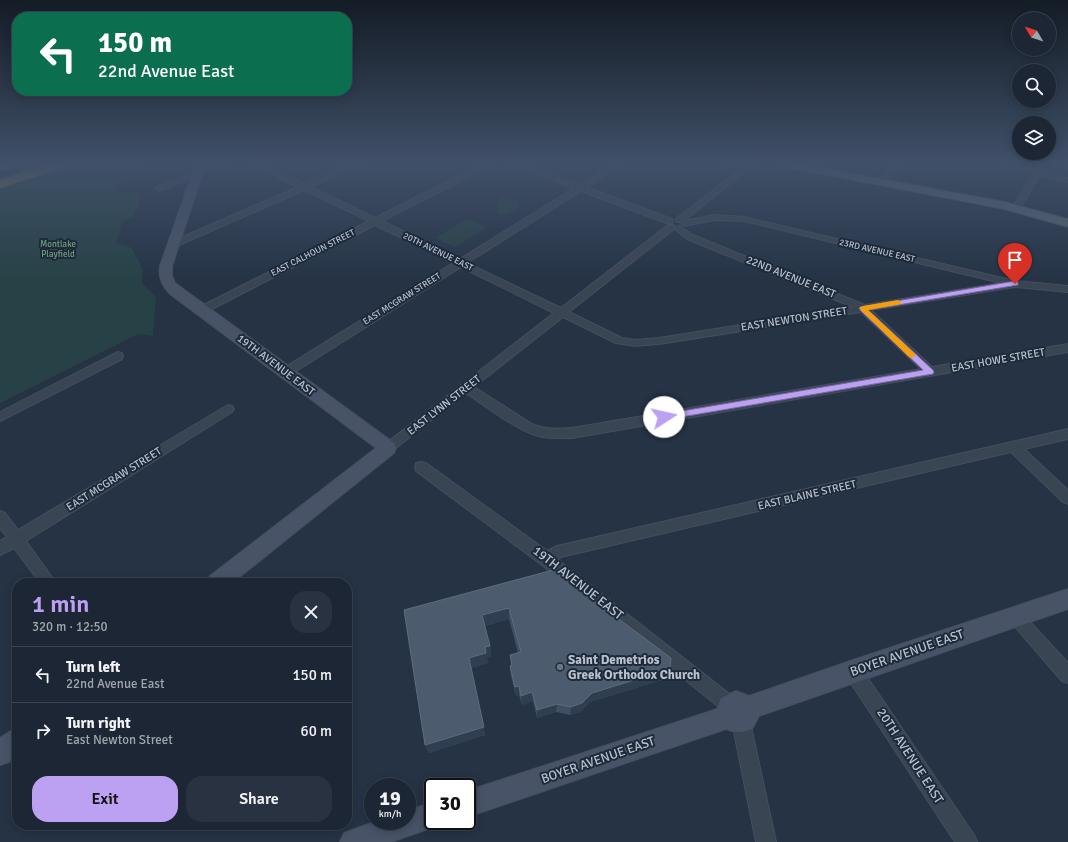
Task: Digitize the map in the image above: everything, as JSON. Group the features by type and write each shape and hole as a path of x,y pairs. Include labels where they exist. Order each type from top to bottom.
{"main road":[{"path":"982,202 1016,209 1068,223"}],"street":[{"path":"174,244 188,202"},
{"path":"174,244 269,202"},
{"name":"20TH AVENUE EAST","path":"335,202 620,341"},
{"name":"EAST CALHOUN STREET","path":"202,310 410,202"},
{"name":"EAST MCGRAW STREET","path":"286,372 557,202"},
{"name":"22ND AVENUE EAST","path":"619,202 677,224 690,237 863,308 930,372"},
{"name":"EAST LYNN STREET","path":"223,578 561,312 704,202"},
{"path":"1016,209 1020,202"},
{"name":"23RD AVENUE EAST","path":"677,224 705,218 718,217 744,219 1015,284 1068,289"},
{"name":"19TH AVENUE EAST","path":"174,244 165,270 167,280 175,291 388,448"},
{"name":"EAST NEWTON STREET","path":"620,341 635,343 659,341 1015,284"},
{"name":"EAST HOWE STREET","path":"466,388 528,427 539,432 554,434 580,432 1068,348"},
{"path":"0,416 118,356"},
{"name":"EAST MCGRAW STREET","path":"0,549 228,408"},
{"name":"EAST BLAINE STREET","path":"547,560 557,552 1014,448 1068,434"},
{"path":"1014,448 1068,498"},
{"name":"19TH AVENUE EAST","path":"421,467 547,560 737,713"},
{"path":"0,517 45,578"},
{"name":"BOYER AVENUE EAST","path":"476,801 737,713 853,671 1068,598"},
{"path":"1016,616 1068,675"},
{"name":"20TH AVENUE EAST","path":"853,671 967,842"},
{"path":"737,713 766,842"},
{"path":"0,753 12,744"},
{"path":"360,841 424,818"}],"green space":[{"name":"Montlake Playfield","path":"0,202 140,202 133,217 121,222 116,244 132,248 143,270 142,283 156,297 153,336 138,334 0,403"},
{"path":"498,202 519,203 516,210 502,216 497,212"},
{"path":"467,219 487,227 455,247 435,238"}],"building":[{"name":"Saint Demetrios Greek Orthodox Church","path":"553,570 671,658 670,669 592,693 582,703 571,707 557,704 537,710 532,692 521,696 519,686 515,687 510,666 512,665 510,655 521,652 509,608 482,615 490,646 485,647 486,653 469,658 484,727 425,745 404,610"}],"slow traffic":[{"path":"898,303 863,308 912,355"}],"place":[{"name":"Saint Demetrios Greek Orthodox Church","path":"560,667"}],"route":[{"path":"664,417 930,372 863,308 1015,284"}]}
